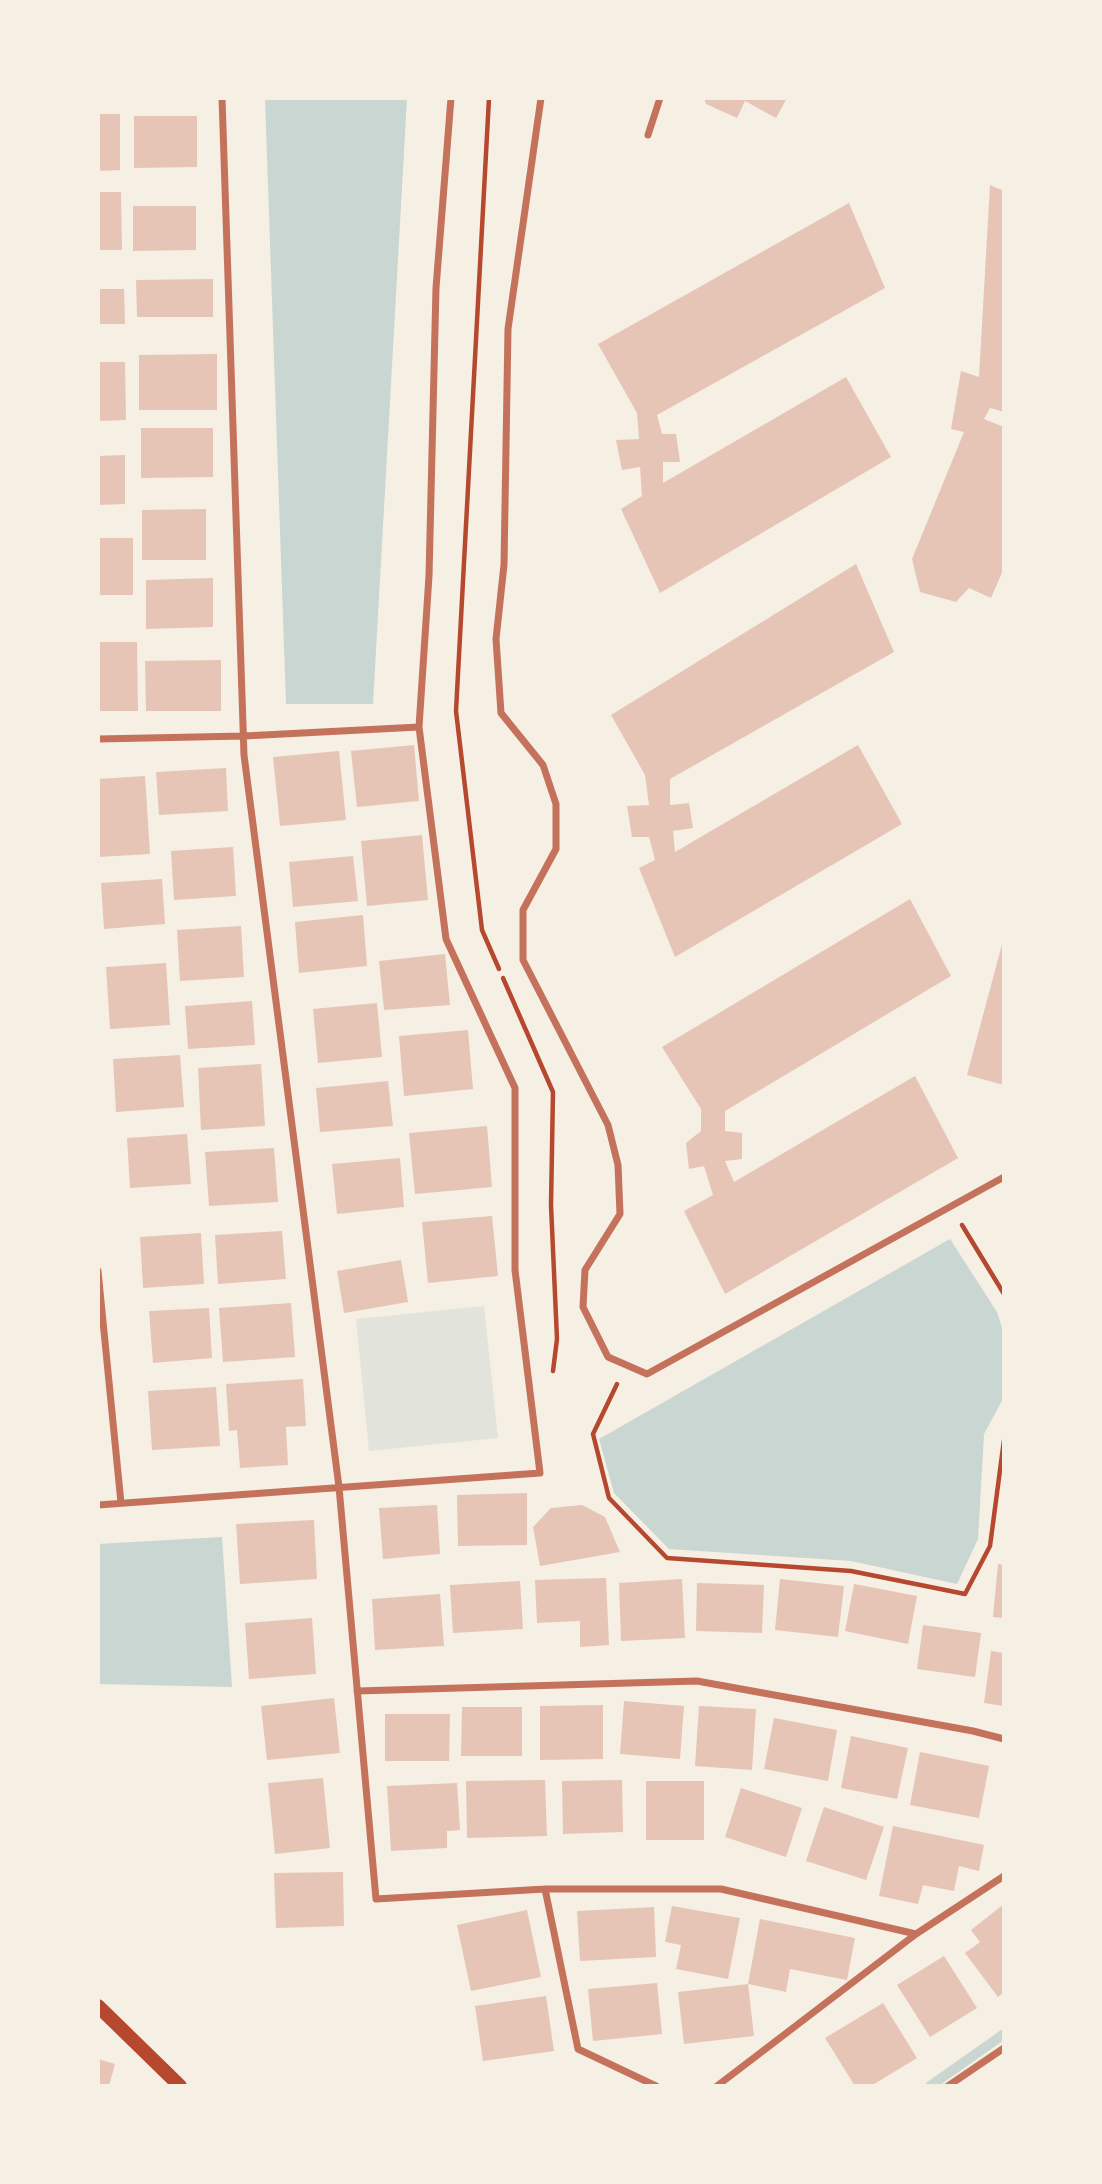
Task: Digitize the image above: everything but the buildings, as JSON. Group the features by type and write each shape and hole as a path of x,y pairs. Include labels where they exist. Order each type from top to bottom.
{"main road":[{"path":"98,2006 180,2086"}],"street":[{"path":"222,98 244,736 339,1486 376,1899 545,1889 721,1889 916,1934"},
{"path":"98,1505 540,1473 515,1270 515,1088 446,939 419,727 429,576 436,288 451,98"},
{"path":"541,98 508,329 504,565 496,639 501,713 543,765 556,804 556,849 523,910 523,960 608,1125 618,1165 620,1213 585,1270 583,1307 608,1357 647,1374 1004,1177"},
{"path":"648,135 660,98"},
{"path":"98,739 244,736 419,727"},
{"path":"98,1271 121,1503"},
{"path":"357,1691 697,1681 974,1731 1004,1739"},
{"path":"717,2086 916,1934 1004,1876"},
{"path":"545,1889 578,2049 656,2086"},
{"path":"948,2086 1004,2048"}],"path":[{"path":"489,98 456,711 482,930 553,1092 551,1205 557,1339 552,1379"},
{"path":"951,1206 1004,1294"},
{"path":"627,1365 593,1434 609,1499 667,1558 852,1571 965,1594 990,1546 1004,1440"}],"shaded area":[{"path":"265,98 407,98 373,704 286,704"},
{"path":"950,1239 997,1312 1004,1334 1004,1397 984,1434 978,1539 957,1584 851,1561 669,1549 614,1493 599,1439"},
{"path":"484,1306 498,1438 369,1451 356,1319"},
{"path":"222,1537 232,1687 98,1684 98,1544"}],"waterway":[{"path":"930,2086 1004,2034"}]}
